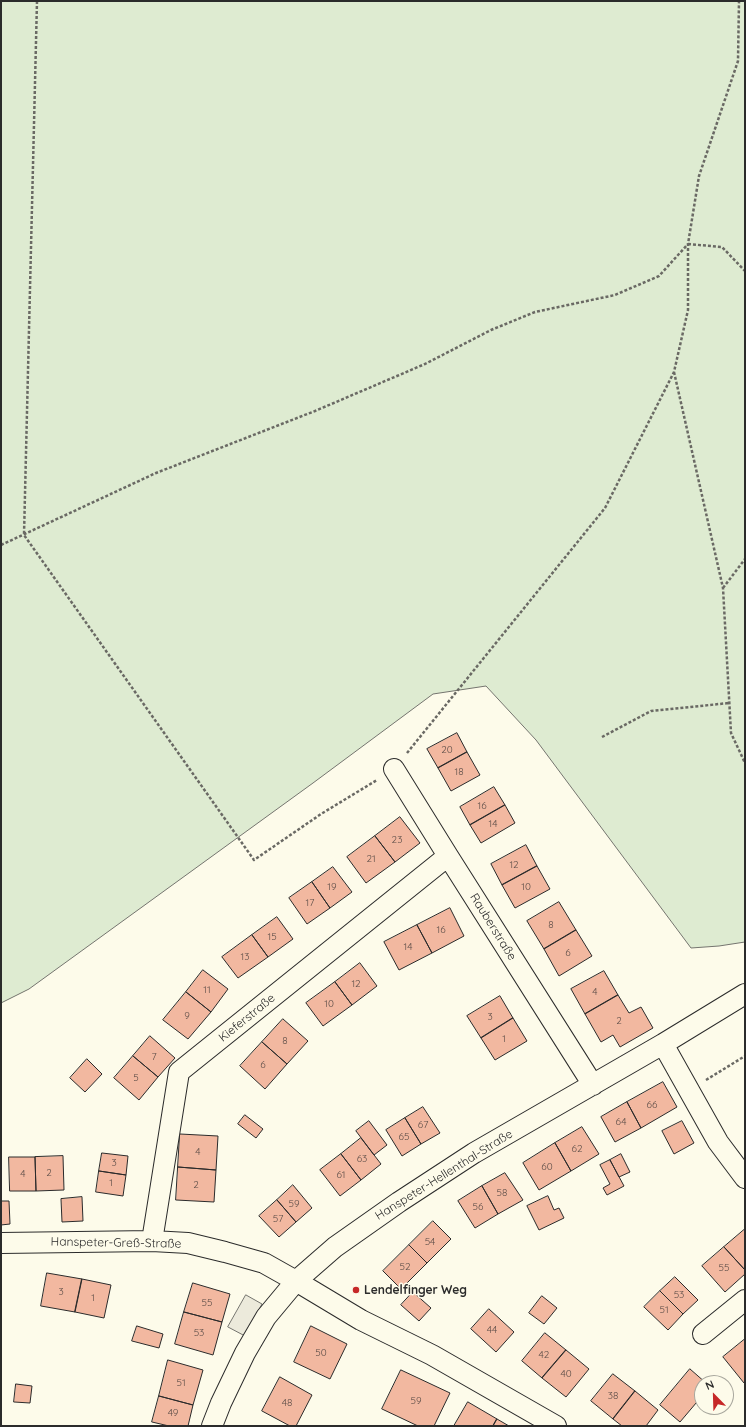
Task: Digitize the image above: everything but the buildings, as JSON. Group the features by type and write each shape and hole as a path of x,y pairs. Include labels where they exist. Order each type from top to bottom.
{"street":[{"name":"Rauberstraße","path":"394,769 593,1084"},
{"name":"Kieferstraße","path":"152,1241 179,1072 448,856"},
{"name":"Hanspeter-Hellenthal-Straße","path":"212,1426 220,1403 245,1353 266,1317 296,1280 335,1247 399,1202 474,1153 663,1044 745,994"},
{"path":"663,1044 718,1142 745,1178"},
{"name":"Hanspeter-Greß-Straße","path":"1,1243 152,1241 188,1244 225,1252 264,1263 296,1280"},
{"path":"296,1280 361,1320 432,1355 556,1426"},
{"path":"703,1334 745,1300"}],"path":[{"path":"37,1 24,535 254,860 321,814 394,769 605,508 674,372 688,310 688,244 699,176 738,61 739,1"},
{"path":"1,546 156,473 315,411 425,364 491,330 535,312 615,295 659,276 688,244"},
{"path":"688,244 722,247 745,271"},
{"path":"674,372 723,588 731,733 745,763"},
{"path":"723,588 745,558"},
{"path":"602,738 651,711 729,703"},
{"path":"689,1090 745,1056"}],"green space":[{"path":"1,1 745,1 745,942 691,948 536,740 486,686 433,694 29,989 1,1003"}],"shaded area":[{"path":"246,1295 262,1304 245,1336 228,1327"}],"place":[{"name":"Lendelfinger Weg","path":"356,1290"}]}
